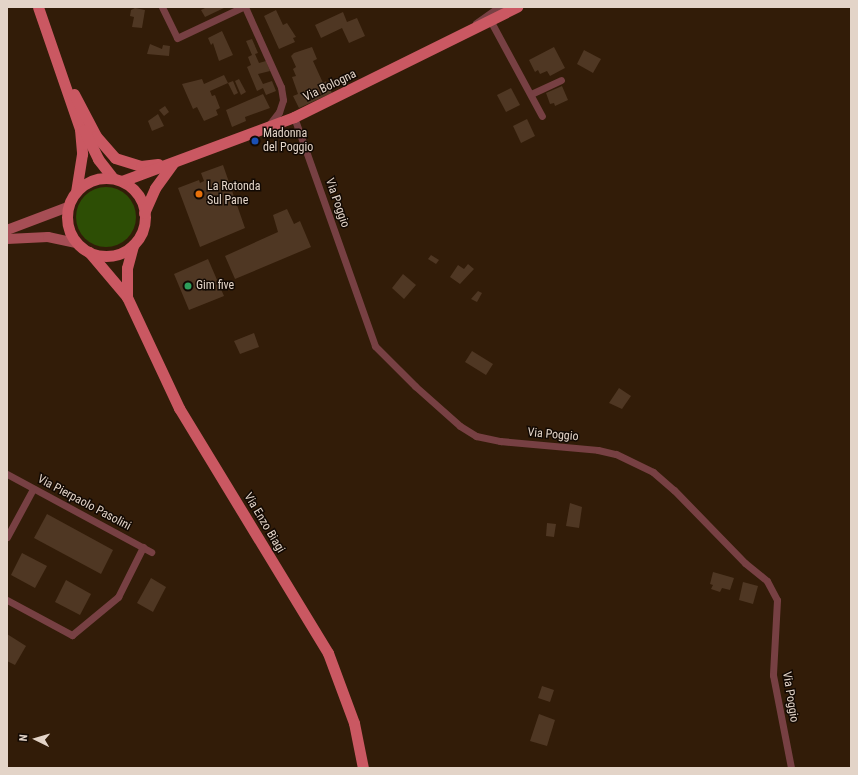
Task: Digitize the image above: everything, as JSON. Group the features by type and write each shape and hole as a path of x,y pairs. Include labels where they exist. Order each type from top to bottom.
{"main road":[{"path":"38,7 58,64 90,144 118,180 138,194 144,213"},
{"name":"Via Bologna","path":"76,243 68,226 68,207 76,192 92,180 118,180 294,117 517,7"},
{"path":"58,64 96,136 115,158 141,166 174,161"},
{"path":"66,85 82,142 76,192"},
{"path":"7,239 48,237 76,243 89,252 112,256 133,245 142,230 144,213 155,188 174,161"},
{"path":"7,230 68,207"},
{"name":"Via Enzo Biagi","path":"127,297 127,268 133,245"},
{"name":"Via Enzo Biagi","path":"89,252 127,297 179,408 328,653 354,723 363,768"}],"street":[{"path":"162,7 177,38 244,7 281,87 283,100 279,112 267,127"},
{"path":"460,34 499,7"},
{"path":"490,20 542,116"},
{"path":"531,94 561,80"},
{"name":"Via Poggio","path":"294,117 375,346 415,386 460,426 476,436 500,441 598,450 616,454 653,472 674,490 745,563 767,581 777,600 773,675 791,768"},
{"name":"Via Pierpaolo Pasolini","path":"7,474 152,552"},
{"path":"7,537 33,489"},
{"path":"7,600 72,635 118,597 143,547"}],"green space":[{"path":"100,187 112,187 123,192 131,200 136,211 134,229 123,242 112,247 100,247 89,242 81,234 76,223 76,211 81,200 89,192"}],"building":[{"path":"207,7 226,7 205,17 201,10"},
{"path":"135,8 145,10 142,28 132,27 134,17 130,16 131,10"},
{"path":"276,10 283,25 287,23 296,37 293,38 295,42 279,49 264,16"},
{"path":"343,12 347,22 357,18 365,36 349,43 342,28 321,38 315,25"},
{"path":"222,31 233,55 219,61 213,43 211,45 208,38"},
{"path":"252,39 258,53 255,54 259,63 266,61 270,71 258,74 263,84 272,81 276,91 266,95 263,88 257,91 247,67 251,65 248,57 252,55 246,41"},
{"path":"150,44 162,49 163,45 170,46 169,56 147,54"},
{"path":"312,47 317,59 313,61 323,83 326,81 332,93 299,108 293,96 298,94 292,77 296,76 293,69 296,67 291,56 294,53"},
{"path":"554,47 565,68 550,76 547,71 540,74 538,70 535,72 529,60"},
{"path":"584,50 601,59 593,73 577,64"},
{"path":"224,75 228,83 210,91 212,96 215,95 220,108 216,110 218,115 204,121 197,107 193,109 182,84 202,79 204,84"},
{"path":"239,79 246,92 241,95 235,81"},
{"path":"233,81 238,93 234,95 228,83"},
{"path":"562,86 568,100 555,106 554,103 550,104 546,93"},
{"path":"511,88 520,105 506,112 497,95"},
{"path":"263,94 270,108 245,117 246,121 232,127 226,110"},
{"path":"165,106 169,112 164,116 159,110"},
{"path":"158,114 164,126 152,131 148,121"},
{"path":"527,119 535,136 521,143 513,126"},
{"path":"223,165 245,228 200,247 178,188 199,180 200,183 204,181 201,173"},
{"path":"287,209 294,224 300,221 311,247 235,279 225,256 278,232 273,215"},
{"path":"431,255 439,260 436,264 428,259"},
{"path":"208,259 224,296 189,310 174,274"},
{"path":"468,264 474,269 460,284 450,277 458,265 464,269"},
{"path":"403,274 416,285 404,299 392,288"},
{"path":"478,291 482,293 477,302 471,299"},
{"path":"254,333 259,347 240,354 234,341"},
{"path":"472,351 493,364 486,375 465,362"},
{"path":"619,388 631,396 622,409 609,403"},
{"path":"570,503 582,507 579,528 566,526"},
{"path":"47,514 113,550 101,574 34,538"},
{"path":"547,523 556,524 554,537 546,536"},
{"path":"22,553 47,566 35,588 11,575"},
{"path":"713,572 734,578 730,590 722,588 720,592 711,589 713,585 710,584"},
{"path":"151,578 166,587 153,612 137,603"},
{"path":"66,580 91,594 80,615 55,602"},
{"path":"743,582 758,586 753,604 739,600"},
{"path":"7,634 26,646 15,665 7,661"},
{"path":"542,686 554,690 550,702 538,698"},
{"path":"539,714 555,720 547,746 530,741"}],"place":[{"name":"Madonna del Poggio","path":"255,141"},
{"name":"La Rotonda Sul Pane","path":"199,194"},
{"name":"Gim five","path":"188,286"}]}
